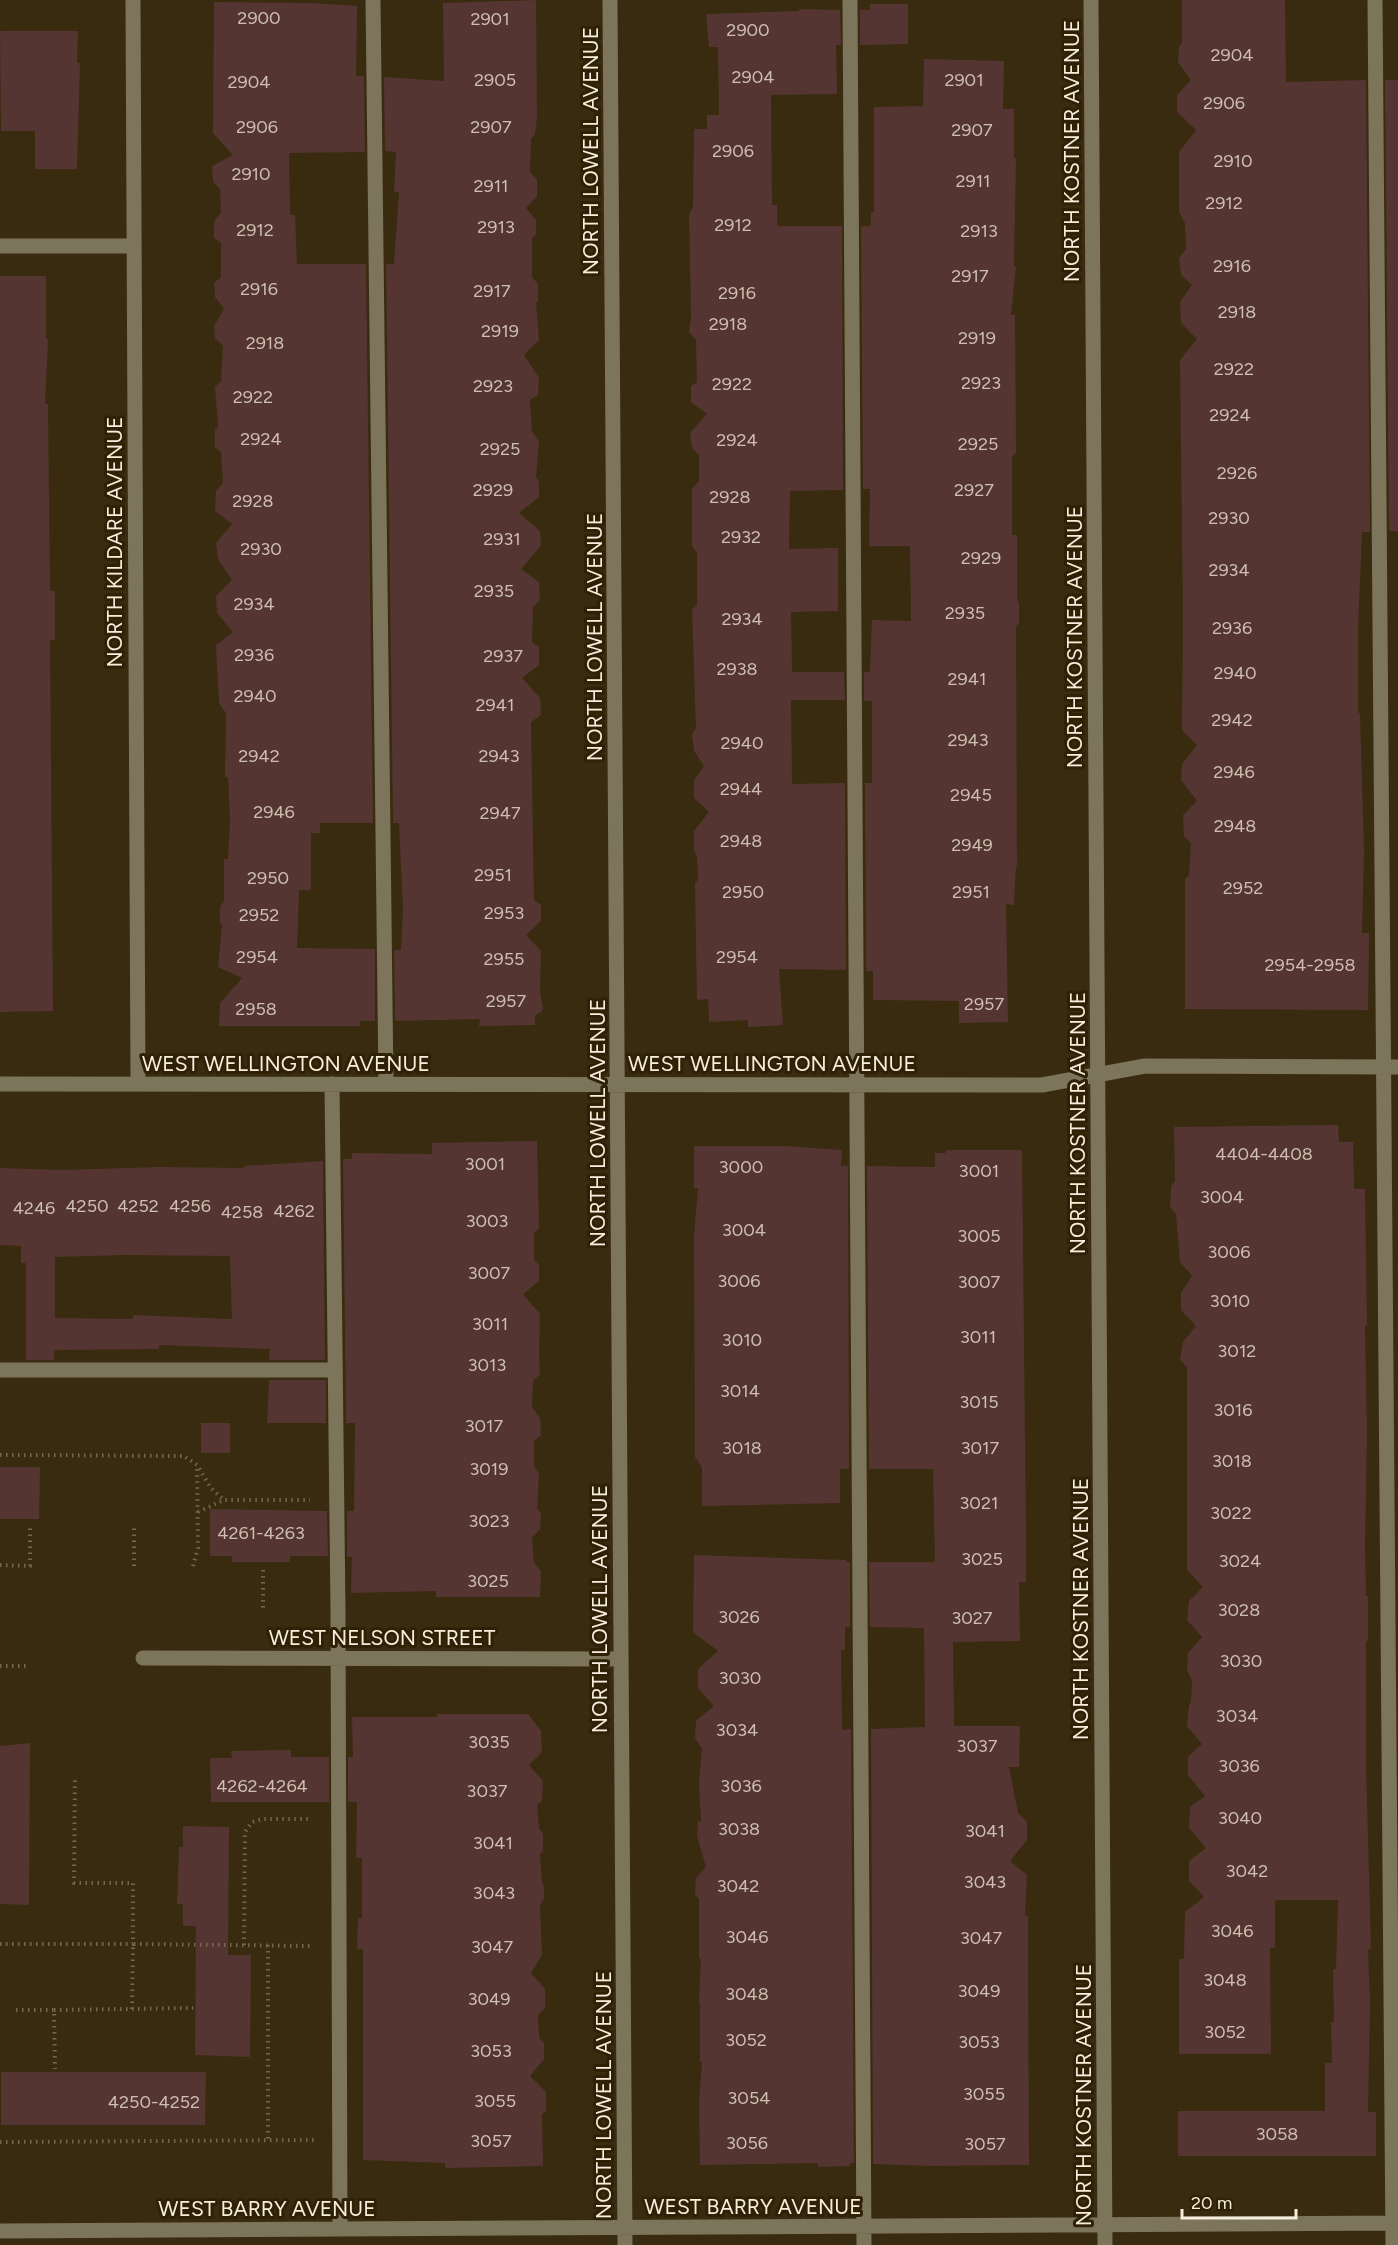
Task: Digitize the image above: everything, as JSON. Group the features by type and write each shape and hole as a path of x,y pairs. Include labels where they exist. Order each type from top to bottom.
{"street":[{"name":"NORTH KILDARE AVENUE","path":"133,0 138,1084"},
{"path":"373,0 386,1084"},
{"name":"NORTH LOWELL AVENUE","path":"610,0 625,2245"},
{"path":"849,0 864,2245"},
{"name":"NORTH KOSTNER AVENUE","path":"1091,0 1105,2245"},
{"path":"1375,0 1390,1067 1395,2223 1393,2245"},
{"path":"0,246 134,246"},
{"name":"WEST WELLINGTON AVENUE","path":"0,1084 1042,1085 1145,1066 1390,1067"},
{"path":"332,1084 338,1658 340,2229"},
{"path":"0,1370 335,1370"},
{"name":"WEST NELSON STREET","path":"143,1658 620,1659"},
{"name":"WEST BARRY AVENUE","path":"0,2231 1395,2223"}],"path":[{"path":"0,1455 184,1456 197,1465 211,1488 224,1500"},
{"path":"193,1566 198,1548 197,1465"},
{"path":"198,1512 224,1500 314,1500"},
{"path":"134,1527 134,1566"},
{"path":"0,1565 30,1566 30,1528"},
{"path":"263,1570 263,1610"},
{"path":"0,1666 30,1666"},
{"path":"75,1776 74,1883 133,1883 132,2009"},
{"path":"244,1945 245,1832 252,1822 262,1819 339,1819"},
{"path":"0,1944 314,1946"},
{"path":"268,1945 268,2141"},
{"path":"16,2010 193,2008"},
{"path":"54,2010 55,2069"},
{"path":"0,2142 320,2140"}],"building":[{"path":"536,0 537,117 535,134 531,139 530,172 537,180 537,196 526,208 536,220 536,234 532,238 532,277 538,284 536,303 539,340 524,355 539,378 538,395 530,400 532,432 539,441 536,477 539,482 539,497 519,513 540,531 541,546 521,569 539,582 540,600 533,607 532,642 539,647 539,665 522,678 540,698 541,715 531,722 534,900 541,905 541,921 526,935 541,951 540,990 543,1010 535,1016 535,1025 479,1026 480,1019 395,1021 394,950 401,950 403,911 399,823 393,823 386,264 394,264 399,192 394,192 396,152 385,151 384,77 444,81 443,3"},
{"path":"1182,0 1285,0 1286,82 1366,80 1370,532 1362,532 1358,628 1358,713 1360,713 1364,851 1362,933 1369,933 1368,1010 1185,1009 1185,879 1189,875 1191,843 1184,836 1183,815 1197,801 1181,780 1182,764 1197,745 1182,730 1180,360 1197,339 1181,323 1180,302 1192,285 1181,275 1179,258 1186,249 1185,223 1179,212 1179,152 1196,130 1177,112 1177,95 1191,80 1178,62 1179,47 1182,43"},
{"path":"214,2 357,6 356,76 364,76 365,152 289,153 290,215 295,215 297,264 366,264 373,823 320,823 320,833 311,833 311,890 299,890 297,948 375,949 375,1021 360,1021 360,1026 219,1026 220,1003 242,978 218,967 222,925 220,906 224,902 224,859 228,859 230,821 228,777 225,777 226,713 219,703 216,645 233,632 217,613 216,596 232,580 218,559 216,543 232,524 215,511 216,491 223,483 221,452 215,447 215,430 218,427 215,387 221,381 223,346 215,338 214,326 224,309 215,297 214,283 221,277 221,243 214,238 214,222 221,212 220,189 213,182 212,166 233,155 213,133"},
{"path":"870,4 908,4 908,44 860,45 860,10 870,10"},
{"path":"799,9 840,10 841,45 836,45 837,94 771,95 772,205 777,205 777,226 842,226 843,490 790,491 789,549 838,548 838,611 791,612 792,672 844,672 845,700 791,700 792,784 845,783 846,970 779,969 783,1025 748,1027 748,1020 709,1022 708,999 697,1000 695,883 698,880 694,831 709,812 694,798 694,780 704,766 694,751 692,734 696,728 692,610 697,605 697,553 692,546 692,489 699,481 699,455 692,448 690,433 707,414 691,402 691,386 697,382 696,340 689,332 691,317 689,214 693,207 694,129 707,129 707,115 719,115 718,47 709,47 706,14 799,11"},
{"path":"0,31 78,31 77,63 80,63 77,169 35,169 35,131 1,131"},
{"path":"924,59 1004,61 1003,109 1014,109 1014,158 1016,158 1014,265 1016,267 1011,315 1015,315 1016,453 1012,457 1012,535 1017,535 1019,623 1016,626 1017,866 1014,905 1006,904 1008,1022 959,1023 959,1001 873,1000 873,971 866,971 865,783 872,783 872,701 864,701 864,672 870,672 872,620 911,621 910,546 869,546 870,489 863,489 861,226 871,226 871,212 874,212 874,107 923,106"},
{"path":"1385,80 1398,80 1398,531 1389,531"},
{"path":"0,276 46,276 46,339 48,339 45,404 48,404 50,591 55,591 55,640 50,640 53,1011 0,1012"},
{"path":"1338,1125 1339,1142 1353,1142 1354,1189 1365,1189 1367,1433 1365,1547 1366,1596 1368,1596 1366,1765 1371,1949 1368,1949 1370,2001 1368,2112 1376,2112 1376,2156 1178,2156 1178,2111 1325,2111 1325,2063 1332,2063 1331,2022 1334,2022 1333,1970 1336,1969 1338,1900 1275,1900 1275,1948 1270,1948 1271,2054 1179,2054 1179,1959 1184,1959 1185,1912 1204,1897 1189,1881 1189,1861 1206,1848 1189,1828 1190,1807 1205,1796 1188,1775 1188,1757 1202,1744 1187,1726 1192,1680 1187,1670 1188,1653 1202,1637 1187,1620 1189,1601 1203,1587 1187,1570 1187,1368 1180,1359 1183,1342 1196,1326 1181,1310 1181,1293 1192,1276 1180,1262 1176,1214 1170,1207 1171,1186 1175,1181 1174,1127"},
{"path":"537,1141 539,1228 534,1233 534,1260 539,1265 539,1281 523,1294 540,1314 540,1374 533,1381 532,1407 540,1418 541,1435 534,1441 534,1465 539,1474 537,1509 541,1513 540,1529 532,1538 534,1562 541,1572 540,1597 436,1597 436,1591 351,1593 352,1557 347,1557 347,1511 354,1511 355,1423 346,1423 343,1159 352,1159 352,1153 432,1154 432,1143"},
{"path":"694,1146 786,1146 842,1150 841,1166 848,1166 849,1469 840,1469 840,1503 702,1506 702,1467 695,1457 694,1237 698,1188 694,1188"},
{"path":"946,1150 1022,1150 1026,1582 1019,1582 1020,1641 953,1642 954,1726 1020,1726 1019,1767 1009,1767 1018,1813 1027,1822 1027,1840 1010,1861 1027,1875 1025,1916 1028,1916 1029,2165 873,2164 871,1729 925,1727 924,1628 870,1627 869,1562 935,1562 933,1469 869,1469 867,1166 935,1167 935,1153 946,1153"},
{"path":"323,1161 325,1360 269,1360 270,1349 159,1345 159,1349 58,1350 54,1351 54,1360 26,1360 26,1263 21,1263 21,1246 0,1245 0,1168 64,1170 159,1167 244,1168 245,1166","holes":["230,1256 232,1319 133,1315 133,1319 55,1318 55,1257"]},
{"path":"269,1380 326,1380 326,1423 267,1423"},
{"path":"201,1423 230,1423 230,1453 201,1453"},
{"path":"0,1467 40,1467 39,1519 0,1519"},
{"path":"210,1509 327,1511 328,1556 290,1556 290,1562 232,1562 232,1556 210,1556"},
{"path":"694,1555 846,1560 850,1562 850,1627 845,1627 845,1650 841,1650 842,1730 851,1729 854,2163 850,2163 850,2166 818,2167 818,2163 700,2165 701,1959 699,1959 699,1899 695,1894 696,1878 706,1867 697,1836 698,1822 701,1821 699,1783 702,1749 695,1738 696,1721 714,1706 698,1688 698,1669 718,1651 693,1632"},
{"path":"437,1714 528,1714 541,1731 542,1752 529,1765 543,1781 542,1801 537,1805 539,1828 543,1834 543,1852 540,1854 544,1887 544,1899 540,1905 542,1955 531,1973 545,1989 545,2008 538,2015 539,2038 544,2043 544,2059 530,2076 546,2092 546,2111 542,2114 543,2166 445,2168 445,2163 363,2160 363,1949 357,1949 358,1918 362,1918 362,1858 356,1858 357,1802 348,1802 348,1757 353,1757 352,1717 437,1717"},
{"path":"30,1743 29,1905 0,1904 0,1746"},
{"path":"291,1750 291,1757 329,1757 329,1802 211,1802 210,1758 232,1758 231,1751"},
{"path":"183,1826 229,1827 228,1955 251,1955 250,2057 195,2055 196,1926 183,1926 183,1904 177,1904 179,1847 183,1847"},
{"path":"1,2072 206,2072 205,2125 1,2125"}]}
